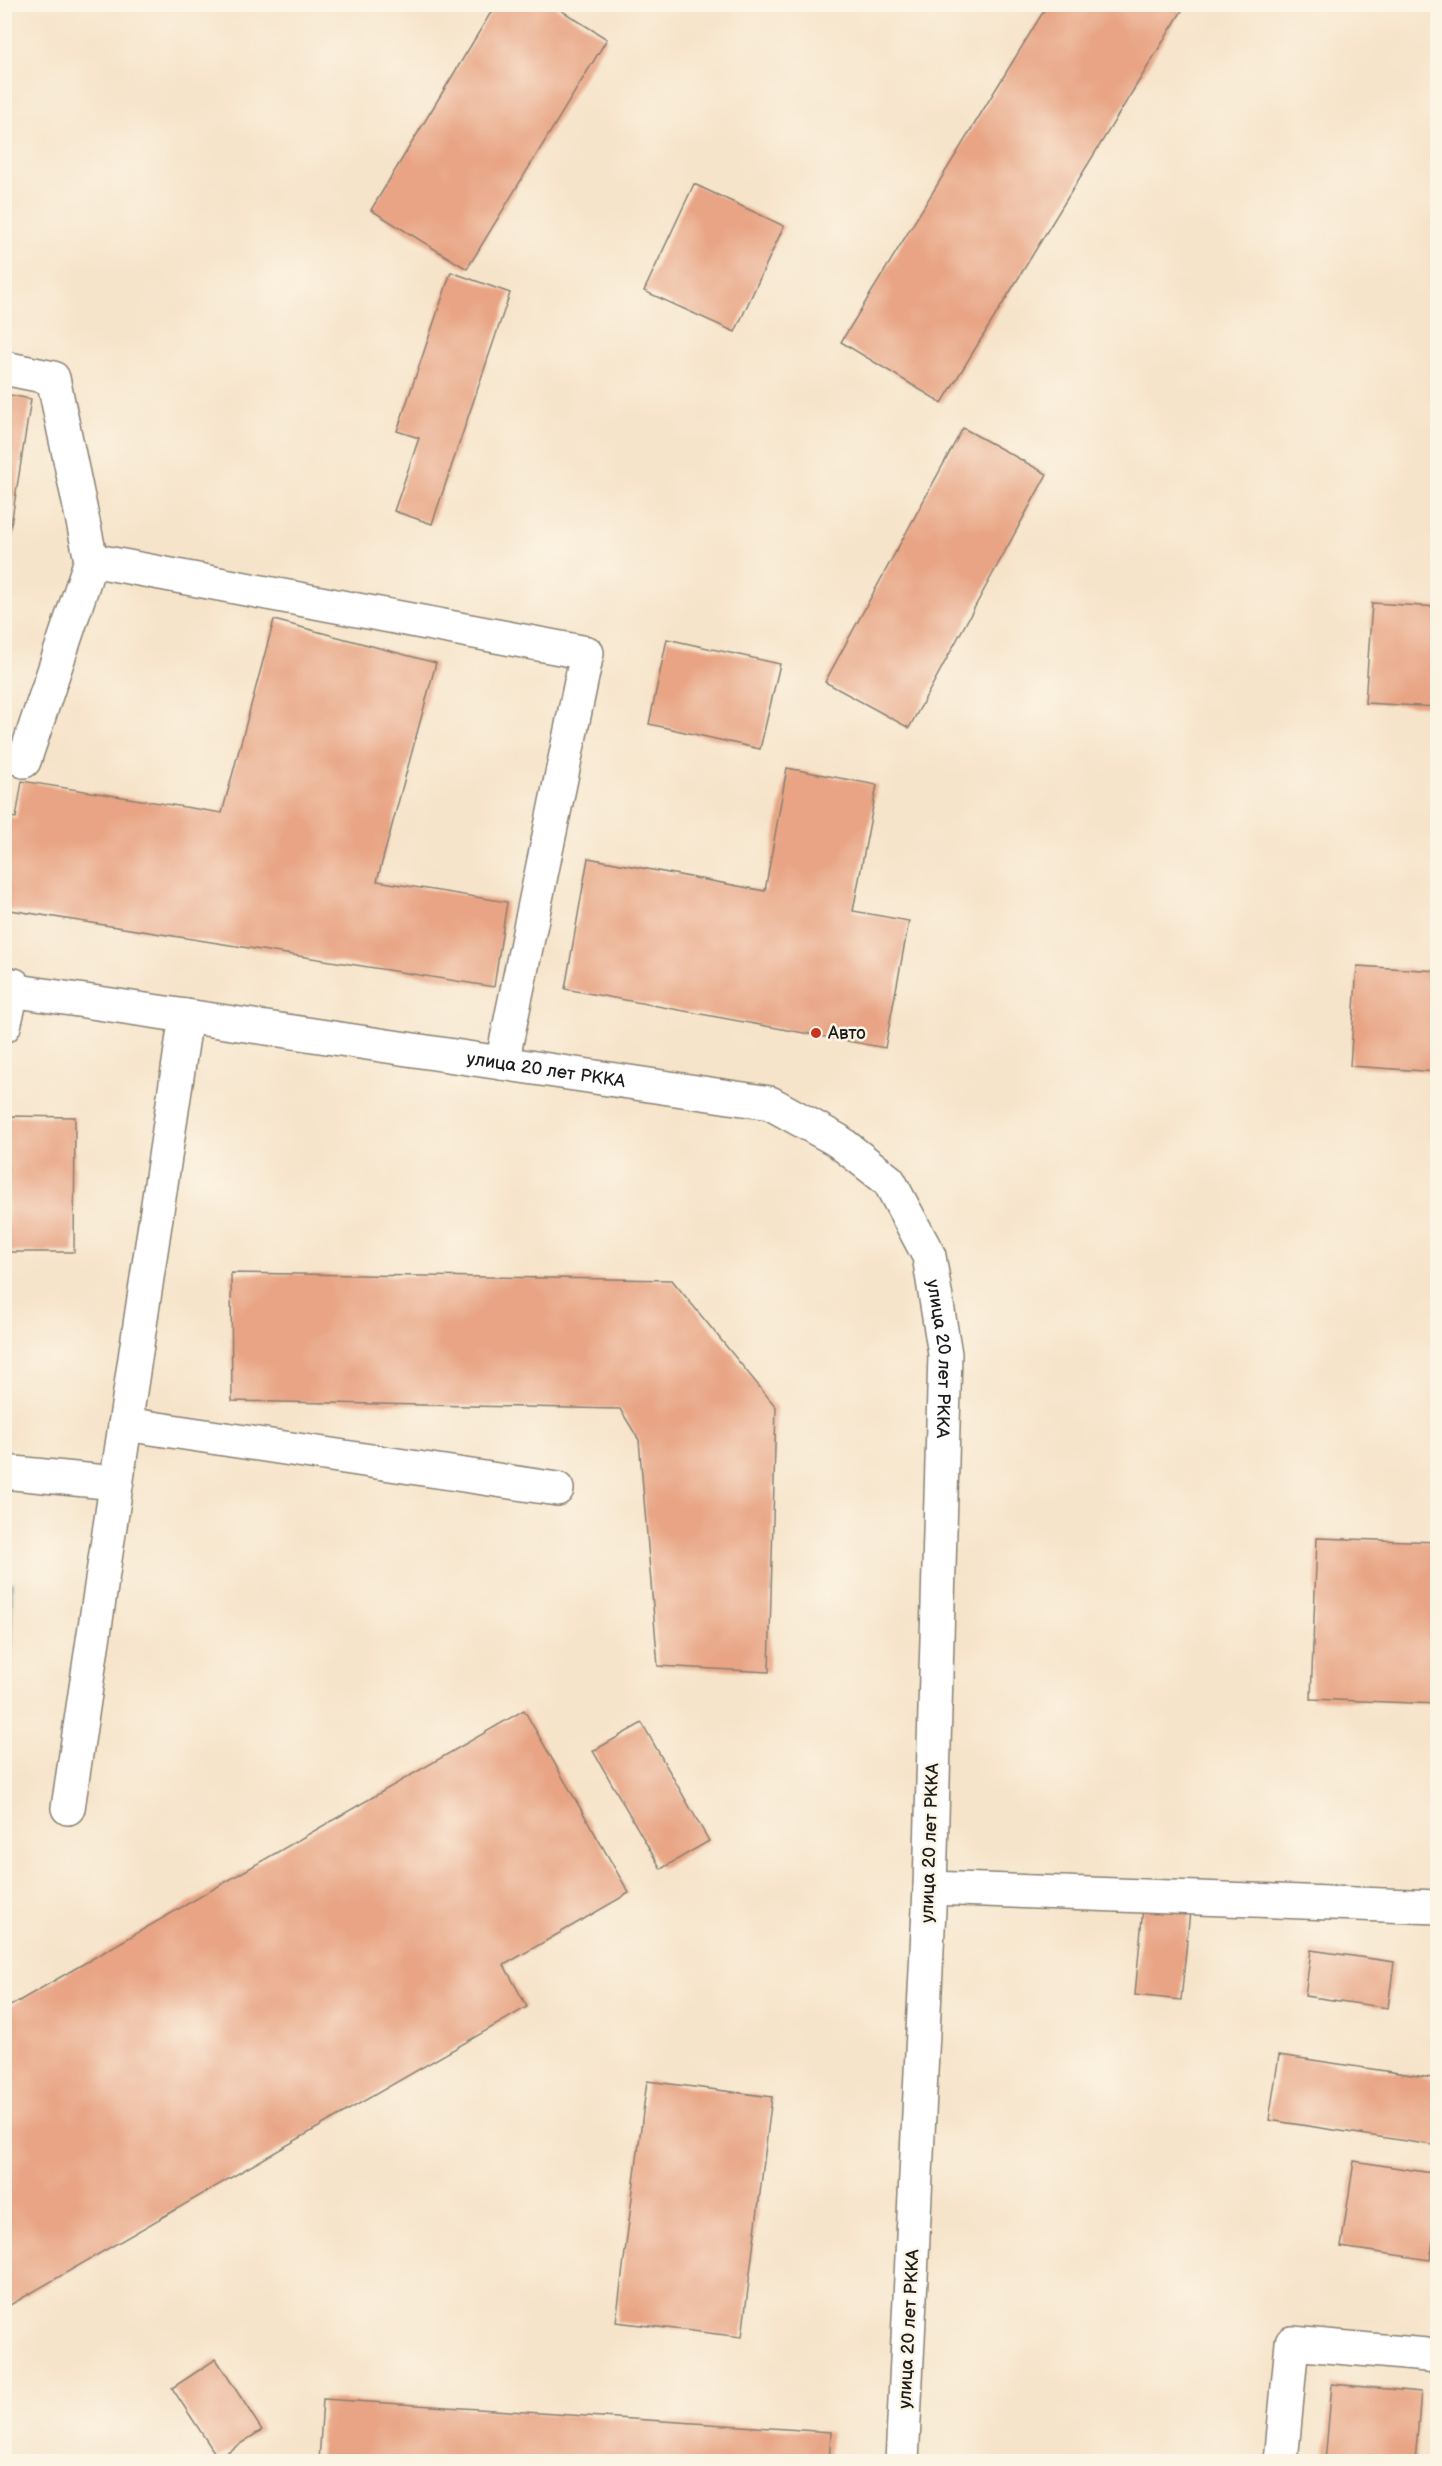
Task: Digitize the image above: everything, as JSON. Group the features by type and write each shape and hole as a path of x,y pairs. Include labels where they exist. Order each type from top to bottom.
{"main road":[{"path":"4,368 53,378 91,560 24,761"},
{"path":"91,560 587,653 502,1063"},
{"path":"4,1026 9,987"},
{"name":"улица 20 лет РККА","path":"9,987 186,1016 770,1103 837,1140 889,1181 929,1256 945,1354 930,1888 902,2462"},
{"path":"68,1808 186,1016"},
{"path":"125,1424 557,1489"},
{"path":"4,1472 116,1483"},
{"path":"930,1888 1437,1907"},
{"path":"1281,2462 1292,2343 1437,2356"}],"water":[{"path":"5,1580 12,1583 11,1670 5,1703"}],"building":[{"path":"496,4 551,4 607,39 467,269 371,210"},
{"path":"1048,4 1186,4 942,403 841,342"},
{"path":"694,184 784,226 735,332 644,291"},
{"path":"451,272 510,293 432,524 394,511 419,438 397,431"},
{"path":"5,394 31,399 6,556 5,556"},
{"path":"963,428 1047,474 909,728 825,682"},
{"path":"1372,603 1438,607 1438,707 1365,703"},
{"path":"274,620 436,663 377,881 507,902 494,987 4,909 4,816 16,818 22,781 222,813"},
{"path":"667,639 780,664 760,749 649,724"},
{"path":"787,768 877,785 853,911 909,921 885,1048 565,989 588,858 765,891"},
{"path":"1357,966 1438,971 1438,1072 1350,1066"},
{"path":"8,1116 75,1117 74,1252 7,1252"},
{"path":"231,1273 672,1280 776,1407 769,1672 658,1666 639,1440 620,1409 232,1401"},
{"path":"1317,1538 1438,1542 1438,1704 1311,1699"},
{"path":"524,1710 629,1893 504,1965 527,2007 5,2308 5,2009"},
{"path":"642,1723 709,1841 661,1869 593,1751"},
{"path":"1143,1907 1190,1911 1181,2000 1135,1995"},
{"path":"1311,1950 1394,1962 1388,2008 1305,1996"},
{"path":"1279,2055 1438,2079 1438,2146 1269,2120"},
{"path":"647,2081 772,2097 742,2337 616,2322"},
{"path":"1354,2161 1438,2174 1438,2213 1430,2260 1341,2247"},
{"path":"216,2359 262,2430 218,2458 172,2388"},
{"path":"1332,2384 1421,2392 1415,2462 1325,2462"},
{"path":"323,2399 831,2432 829,2462 319,2462"}],"place":[{"name":"Авто","path":"816,1033"}]}
